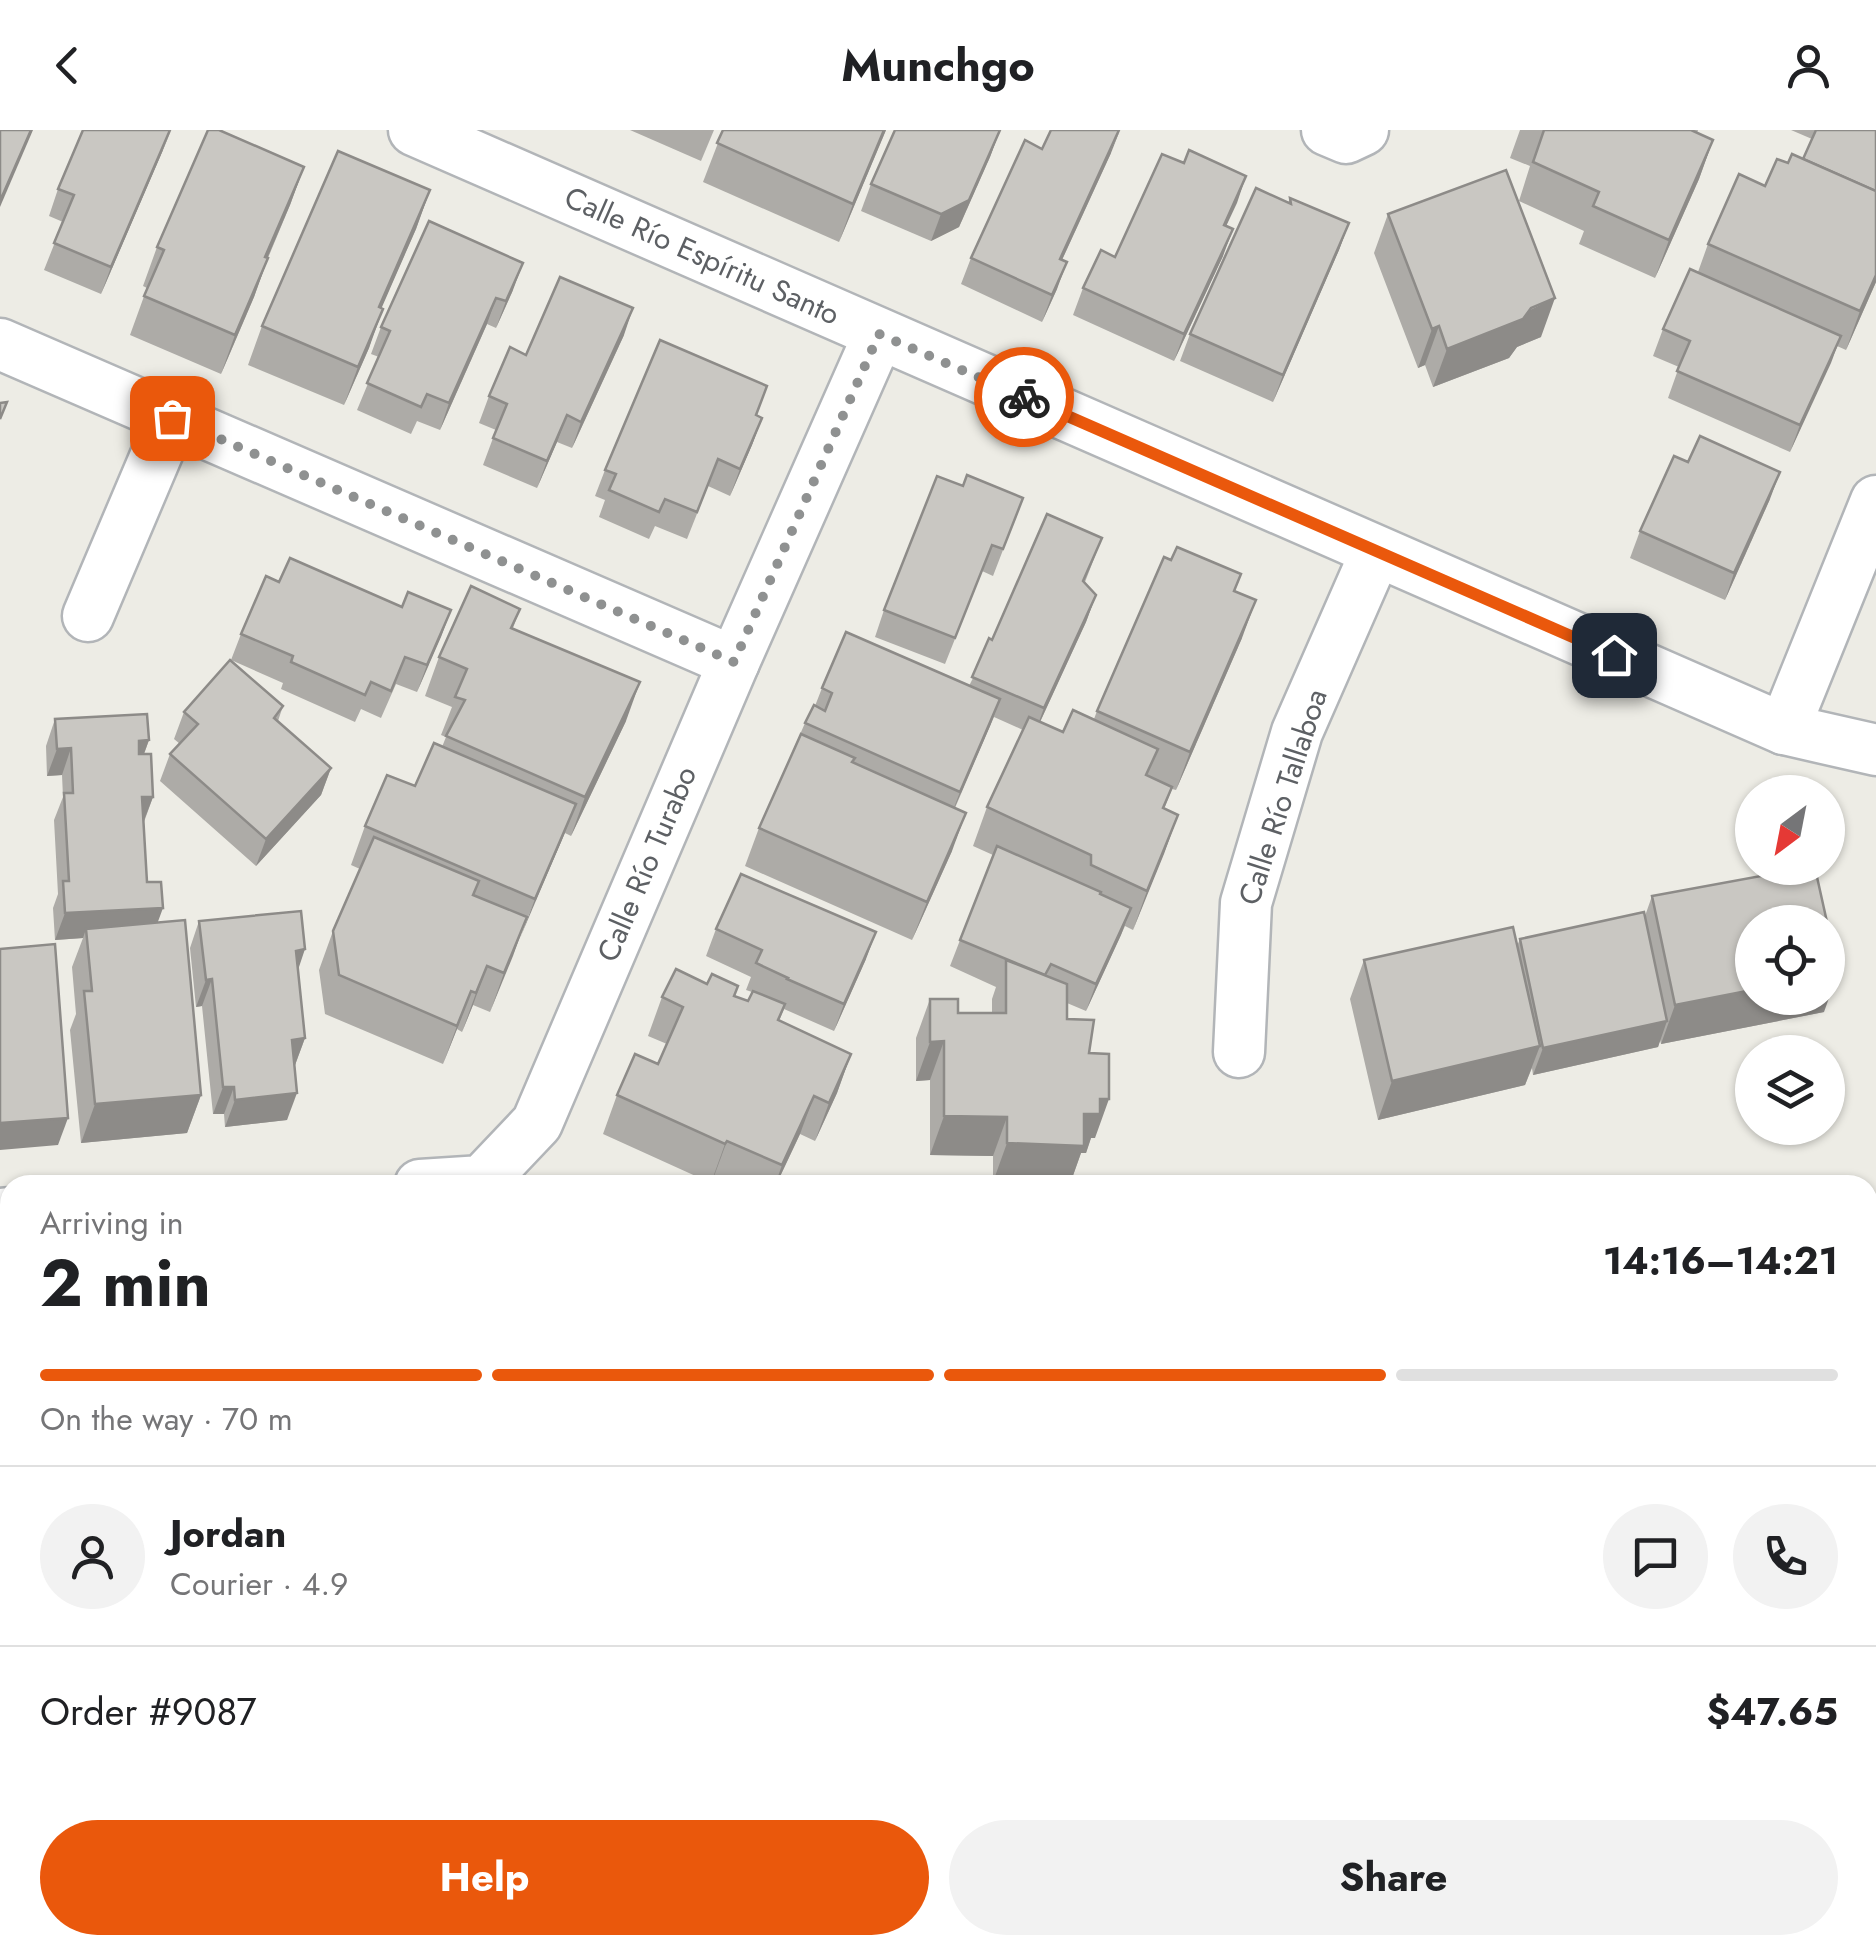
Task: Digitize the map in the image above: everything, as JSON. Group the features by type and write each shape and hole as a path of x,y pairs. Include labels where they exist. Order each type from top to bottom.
{"street":[{"name":"Calle Río Espíritu Santo","path":"414,130 1784,729 1876,750"},
{"path":"1326,130 1346,138 1363,130"},
{"name":"Calle Río Turabo","path":"488,1175 537,1123 879,334"},
{"path":"0,344 734,662"},
{"path":"88,616 172,418"},
{"path":"1784,729 1876,501"},
{"name":"Calle Río Tallaboa","path":"1238,1052 1246,903 1298,732 1376,552"}],"building":[{"path":"0,130 31,130 0,201"},
{"path":"83,130 170,130 111,267 54,243 74,195 58,189"},
{"path":"208,130 219,130 304,167 235,335 144,296 164,250 157,247"},
{"path":"723,130 884,130 853,204 717,143"},
{"path":"895,130 1000,130 969,200 941,214 871,184"},
{"path":"1051,130 1119,130 1060,259 1067,262 1052,295 971,258 1025,140 1042,149"},
{"path":"1544,130 1691,130 1713,140 1669,240 1593,206 1599,192 1533,162"},
{"path":"1816,130 1876,130 1876,191 1803,159"},
{"path":"1189,150 1246,176 1224,225 1233,229 1184,334 1083,288 1101,250 1115,257 1162,154 1184,163"},
{"path":"338,151 430,190 379,307 383,309 358,367 262,326"},
{"path":"1792,154 1876,191 1876,275 1860,311 1708,244 1739,174 1765,186 1777,159 1788,163"},
{"path":"1506,170 1555,298 1531,308 1523,319 1447,349 1439,326 1432,329 1388,214"},
{"path":"1256,188 1349,223 1283,375 1190,334"},
{"path":"429,221 523,263 506,301 496,298 449,403 427,394 421,407 367,383 390,331 381,327"},
{"path":"1690,269 1841,336 1800,425 1677,371 1690,341 1663,329"},
{"path":"560,277 633,308 581,422 567,415 547,461 493,438 507,404 489,396 510,347 526,355"},
{"path":"660,340 767,386 756,415 762,418 740,469 718,459 697,512 665,499 659,512 609,490 616,474 605,470"},
{"path":"1700,436 1780,472 1734,573 1640,531 1674,456 1688,462"},
{"path":"967,475 1023,498 1003,549 992,545 955,638 884,610 937,476 963,486"},
{"path":"1047,514 1102,538 1083,581 1096,595 1044,708 972,677"},
{"path":"1177,547 1241,574 1234,591 1256,600 1190,752 1097,711 1164,557 1171,560"},
{"path":"290,558 402,607 408,592 451,610 427,665 405,657 391,691 371,682 365,695 291,662 293,656 241,634 266,576 279,582"},
{"path":"471,586 520,609 511,628 640,682 585,797 446,736 465,700 455,697 467,669 439,657"},
{"path":"846,632 1000,699 960,792 805,723 814,705 825,711 832,693 822,688"},
{"path":"230,660 283,706 274,718 331,768 266,839 170,754 198,724 184,712"},
{"path":"1073,710 1158,749 1146,775 1172,787 1163,808 1178,815 1147,891 1091,865 1091,855 987,807 1029,717 1063,732"},
{"path":"147,714 149,740 139,741 139,754 151,754 153,797 142,797 147,882 161,882 163,908 65,913 63,881 69,881 64,793 73,793 71,748 57,749 55,719"},
{"path":"801,734 855,758 852,762 966,813 927,902 759,828"},
{"path":"434,743 576,804 535,899 365,826 387,775 415,786"},
{"path":"374,837 479,881 473,895 527,917 504,973 487,966 476,993 471,991 457,1026 339,975 333,931"},
{"path":"997,846 1131,908 1096,984 1051,964 1045,975 960,940"},
{"path":"741,874 876,932 844,1004 756,963 762,950 716,929"},
{"path":"1735,881 1735,885 1819,885 1823,905 1735,905 1735,993 1675,1005 1652,896"},
{"path":"301,911 305,949 296,951 305,1038 292,1040 297,1093 235,1100 234,1087 223,1087 212,979 206,980 199,921"},
{"path":"1644,912 1667,1021 1543,1048 1520,939"},
{"path":"185,920 201,1095 95,1104 84,991 92,991 86,929"},
{"path":"1513,927 1540,1046 1392,1081 1364,960"},
{"path":"55,944 68,1118 0,1123 0,949"},
{"path":"1006,960 1067,984 1067,1019 1094,1020 1089,1053 1109,1054 1109,1099 1100,1099 1100,1114 1084,1114 1084,1146 1007,1143 1007,1117 944,1116 944,1041 930,1042 930,999 958,999 958,1013 1006,1013"},
{"path":"676,969 707,984 712,974 738,986 734,996 748,1001 753,991 785,1004 778,1020 851,1054 829,1103 814,1096 782,1165 617,1095 635,1054 658,1064 683,1007 662,997"}],"way so far":[{"path":"172,418 734,662 879,334 1024,397"}],"route":[{"path":"1024,397 1614,655"}]}
